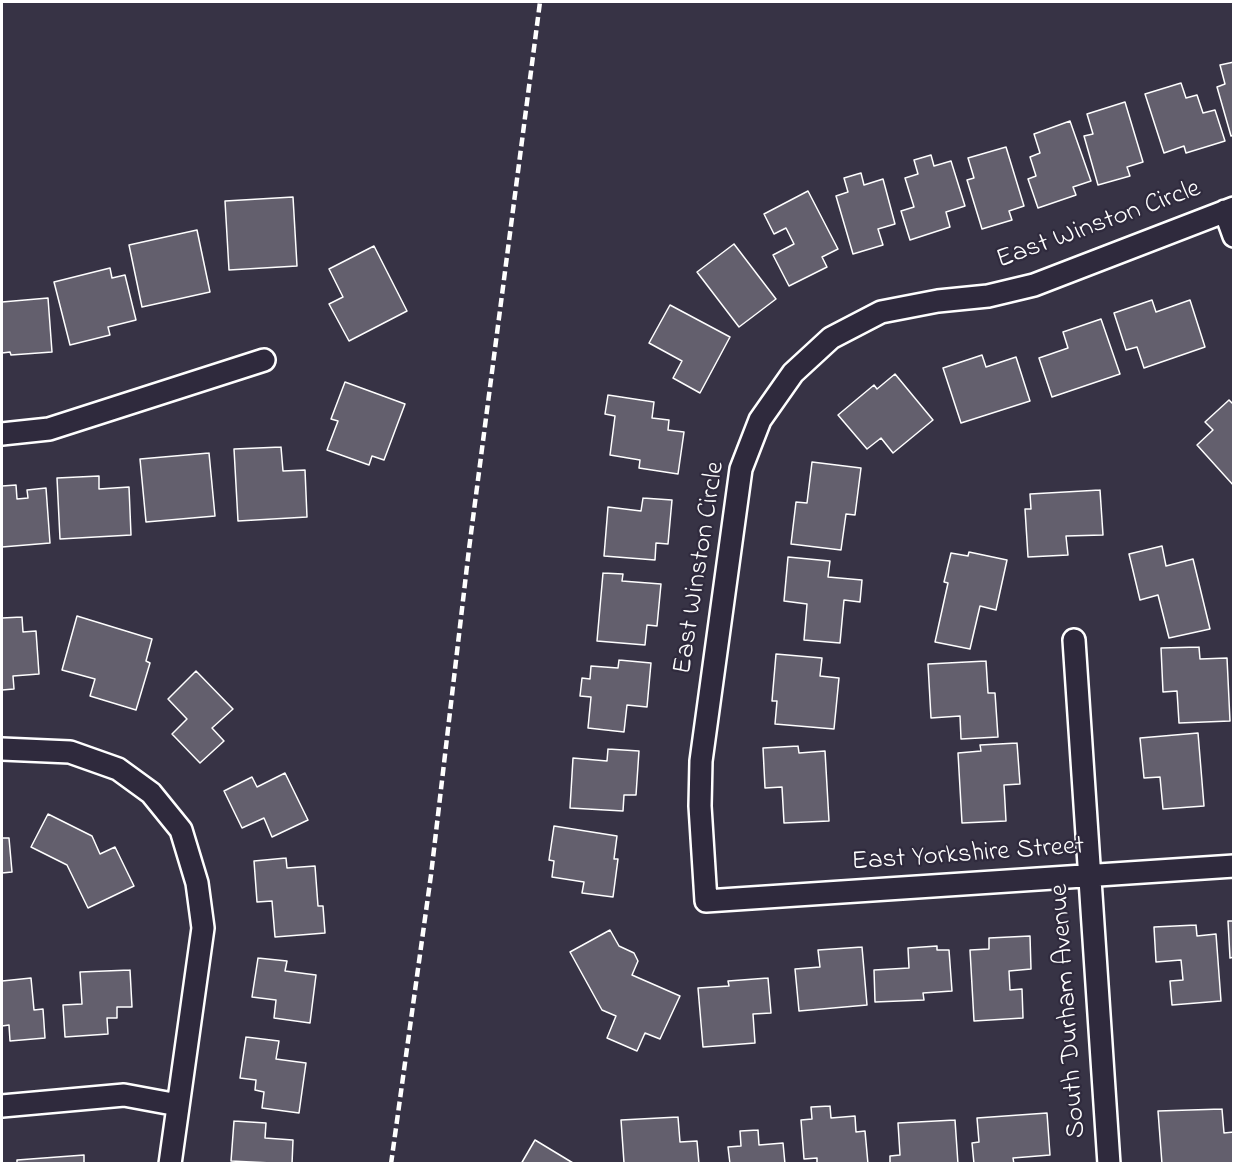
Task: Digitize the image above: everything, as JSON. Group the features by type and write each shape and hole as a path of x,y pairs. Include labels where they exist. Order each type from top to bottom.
{"street":[{"path":"1229,210 1233,236"},
{"name":"East Winston Circle","path":"706,901 700,806 701,761 741,469 760,420 793,373 831,338 882,312 938,301 988,296 1034,285 1229,210"},
{"path":"2,434 49,429 264,360"},
{"name":"South Durham Avenue","path":"1074,640 1109,1164"},
{"path":"2,749 70,752 118,769 151,793 182,830 197,883 203,928 170,1164"},
{"name":"East Yorkshire Street","path":"706,901 1233,866"},
{"path":"2,1106 124,1095 178,1105"}],"building":[{"path":"1234,62 1234,135 1231,136 1217,87 1225,84 1220,65"},
{"path":"1181,83 1186,98 1197,95 1203,113 1215,110 1225,141 1186,153 1184,146 1164,153 1145,94"},
{"path":"1125,102 1143,162 1127,167 1130,176 1098,185 1084,136 1093,134 1087,114"},
{"path":"1070,121 1091,181 1073,187 1076,195 1038,208 1028,179 1036,176 1030,157 1040,153 1034,134"},
{"path":"1006,147 1024,206 1009,211 1012,220 982,229 967,180 974,178 968,158"},
{"path":"931,155 934,166 951,161 965,206 946,212 950,227 910,240 901,211 914,207 905,178 918,174 914,160"},
{"path":"861,173 864,185 883,179 895,224 878,229 883,245 853,254 836,196 848,192 844,178"},
{"path":"808,191 838,249 822,257 827,267 789,286 773,255 794,244 786,228 774,234 764,214"},
{"path":"293,197 297,266 229,270 225,201"},
{"path":"197,230 210,292 142,307 129,245"},
{"path":"734,244 776,299 739,327 697,272"},
{"path":"374,246 407,311 349,341 329,304 343,297 329,269"},
{"path":"110,268 112,278 125,275 136,320 108,327 110,335 70,345 54,282"},
{"path":"48,298 52,352 11,355 10,352 2,353 2,302"},
{"path":"1152,300 1156,312 1190,300 1205,347 1144,368 1137,347 1126,350 1114,313"},
{"path":"670,305 730,337 700,393 673,378 682,361 649,343"},
{"path":"1101,319 1120,374 1052,397 1039,358 1068,348 1063,332"},
{"path":"982,355 986,367 1016,357 1030,401 961,423 943,368"},
{"path":"895,374 933,420 893,453 881,438 867,449 838,415 874,385 877,389"},
{"path":"345,382 405,404 384,460 372,456 369,465 327,450 338,421 331,419"},
{"path":"608,395 654,402 652,418 669,420 668,430 684,432 678,474 639,468 640,460 610,455 615,416 605,414"},
{"path":"1229,400 1234,405 1234,486 1197,445 1213,430 1205,422"},
{"path":"281,447 283,471 305,470 307,517 238,521 234,449"},
{"path":"209,453 215,516 146,522 140,459"},
{"path":"812,462 861,468 855,515 846,514 841,550 791,544 796,502 807,503"},
{"path":"99,476 99,489 129,487 131,535 60,539 57,478"},
{"path":"16,485 17,499 28,498 27,490 46,488 50,543 2,547 2,486"},
{"path":"1100,490 1103,535 1066,536 1068,555 1028,557 1025,509 1031,509 1030,494"},
{"path":"643,498 672,500 668,544 656,543 655,560 604,556 608,507 641,511"},
{"path":"1162,546 1166,566 1193,559 1210,629 1169,638 1158,595 1140,600 1129,554"},
{"path":"969,552 1007,560 996,610 980,606 970,649 935,642 948,583 944,582 951,553 968,556"},
{"path":"788,557 830,561 828,577 862,580 860,602 844,600 840,643 804,640 807,604 784,601"},
{"path":"603,573 623,574 622,581 661,584 657,626 647,625 645,645 597,641"},
{"path":"77,616 152,639 146,661 150,663 136,710 90,696 95,679 62,670"},
{"path":"22,617 23,632 36,631 39,674 13,676 14,689 2,690 2,618"},
{"path":"1199,647 1200,659 1227,658 1230,721 1179,723 1177,691 1163,692 1161,648"},
{"path":"776,654 822,658 820,676 839,678 834,729 775,724 777,701 772,701"},
{"path":"619,660 651,663 647,707 627,705 624,732 588,728 591,697 580,696 582,678 590,679 591,666 618,668"},
{"path":"986,661 988,693 995,693 998,737 961,739 960,716 931,718 928,664"},
{"path":"196,671 233,709 212,728 224,741 200,763 172,734 187,719 168,699"},
{"path":"1198,733 1204,806 1163,809 1160,777 1144,778 1140,738"},
{"path":"1017,743 1020,784 1004,785 1006,821 962,823 958,753 981,751 980,745"},
{"path":"798,746 799,753 825,751 829,821 784,823 782,787 765,788 763,748"},
{"path":"608,749 639,751 636,795 624,795 623,811 570,808 573,758 607,761"},
{"path":"285,773 308,820 272,837 264,818 242,828 224,791 252,777 257,787"},
{"path":"48,814 92,836 100,854 115,847 134,886 88,908 67,865 31,847"},
{"path":"554,826 617,836 614,859 618,859 613,897 582,893 584,882 552,877 554,861 549,860"},
{"path":"2,838 9,838 12,872 2,873"},
{"path":"286,858 287,868 315,866 318,906 323,906 325,933 275,937 272,901 257,902 254,861"},
{"path":"1228,921 1234,921 1234,957 1230,958"},
{"path":"1196,925 1197,936 1216,934 1221,1001 1172,1005 1170,981 1183,980 1181,960 1156,962 1154,927"},
{"path":"610,930 619,946 634,953 638,961 632,975 680,996 660,1039 645,1033 637,1051 607,1038 616,1016 602,1010 570,952"},
{"path":"1030,936 1031,969 1009,971 1010,990 1022,989 1023,1018 974,1021 970,950 989,949 989,938"},
{"path":"937,946 937,950 949,950 952,991 923,993 924,1000 875,1002 874,970 909,968 908,948"},
{"path":"862,947 867,1005 799,1011 795,969 820,967 818,950"},
{"path":"258,958 287,961 285,971 316,975 310,1023 274,1018 276,1000 252,997"},
{"path":"130,970 132,1007 117,1007 117,1018 107,1018 108,1034 65,1037 63,1005 82,1004 80,972"},
{"path":"31,978 34,1010 43,1009 45,1038 10,1041 9,1025 2,1026 2,981"},
{"path":"768,978 771,1013 753,1014 755,1043 703,1047 698,988 729,986 728,981"},
{"path":"246,1037 279,1041 276,1059 306,1063 299,1113 262,1108 264,1092 255,1090 256,1080 240,1078"},
{"path":"830,1106 831,1118 855,1116 856,1132 865,1131 868,1164 817,1164 817,1158 804,1159 801,1120 812,1119 811,1107"},
{"path":"1222,1109 1224,1133 1234,1132 1234,1164 1162,1164 1158,1111"},
{"path":"1047,1113 1050,1155 1013,1158 1014,1164 974,1164 972,1143 979,1142 977,1118"},
{"path":"678,1117 680,1142 697,1141 699,1164 624,1163 621,1120"},
{"path":"955,1120 958,1164 890,1164 890,1156 900,1155 898,1123"},
{"path":"234,1121 266,1123 265,1138 293,1140 292,1164 231,1161"},
{"path":"758,1130 759,1145 783,1143 785,1164 730,1164 728,1147 741,1146 740,1131"},
{"path":"535,1140 573,1163 521,1164"},
{"path":"84,1155 84,1164 17,1164 17,1160"}],"railway":[{"path":"391,1164 431,875 469,549 540,2"}]}
